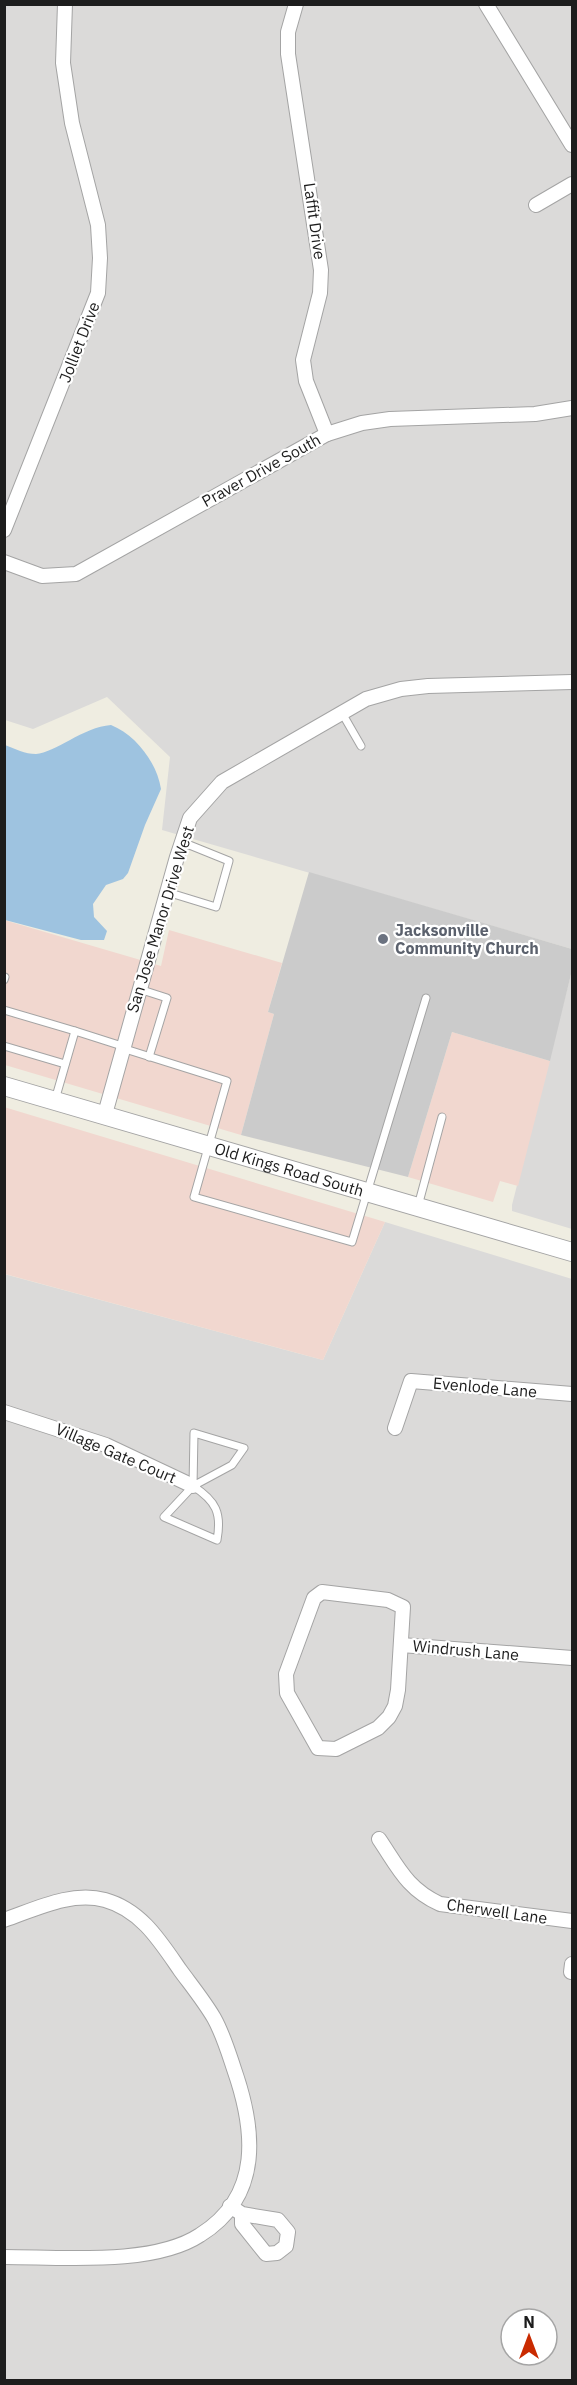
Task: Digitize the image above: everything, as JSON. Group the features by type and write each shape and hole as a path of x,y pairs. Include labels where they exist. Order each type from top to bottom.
{"street":[{"name":"Jolliet Drive","path":"4,530 98,293 100,258 98,225 72,123 63,63 65,4"},
{"name":"Laffit Drive","path":"296,4 288,32 288,54 321,270 320,293 303,360 306,381 327,434"},
{"path":"486,4 573,145"},
{"path":"536,204 573,184"},
{"name":"Praver Drive South","path":"4,562 42,576 76,574 327,434 362,423 390,418 535,414 573,408"},
{"name":"San Jose Manor Drive West","path":"105,1114 122,1047 190,819 222,782 366,699 402,689 428,686 573,682"},
{"name":"Old Kings Road South","path":"4,1086 573,1252"},
{"name":"Evenlode Lane","path":"395,1428 411,1381 573,1394"},
{"name":"Village Gate Court","path":"4,1412 105,1445 192,1486"},
{"name":"Windrush Lane","path":"322,1592 388,1600 403,1607 401,1645 395,1706 378,1728 336,1749 318,1748 287,1693 286,1674 314,1598 322,1592"},
{"name":"Windrush Lane","path":"401,1645 573,1658"},
{"name":"Cherwell Lane","path":"379,1839 407,1882 420,1895 440,1904 573,1921"},
{"path":"4,1920 72,1898 90,1898 118,1905 139,1917 155,1935 214,2019 223,2037 246,2108 251,2140 249,2164 236,2210 212,2228 172,2250 141,2255 4,2257"}],"lane":[{"path":"342,713 360,746"},
{"path":"167,892 216,907 229,861 182,842"},
{"path":"139,989 167,998 149,1057"},
{"path":"4,1010 227,1081 194,1197 352,1242 426,998"},
{"path":"55,1100 75,1031"},
{"path":"4,1046 65,1064"},
{"path":"418,1206 442,1117"},
{"path":"192,1486 194,1433 244,1448 232,1465 192,1486 164,1517 217,1540 221,1522 210,1497 192,1486"}],"shaded area":[{"path":"4,5 572,5 572,949 162,830 170,757 107,697 33,729 5,720"},
{"path":"309,872 572,949 572,970 550,1061 452,1032 408,1177 241,1135 274,1014 268,1012"},
{"path":"4,920 161,966 169,930 282,963 268,1012 274,1014 241,1135 5,1065"},
{"path":"572,970 572,1229 512,1211 512,1205"},
{"path":"452,1032 550,1061 518,1186 500,1181 493,1202 408,1177"},
{"path":"4,1107 385,1222 323,1360 5,1274"},
{"path":"385,1222 572,1279 572,2380 5,2380 4,1274 323,1360"}],"water":[{"path":"111,725 129,736 144,751 155,769 161,789 128,873 123,879 106,885 93,904 94,917 107,931 104,940 81,940 5,920 5,745 24,752 44,753 90,730"}],"place":[{"name":"Jacksonville Community Church","path":"383,939"}]}
